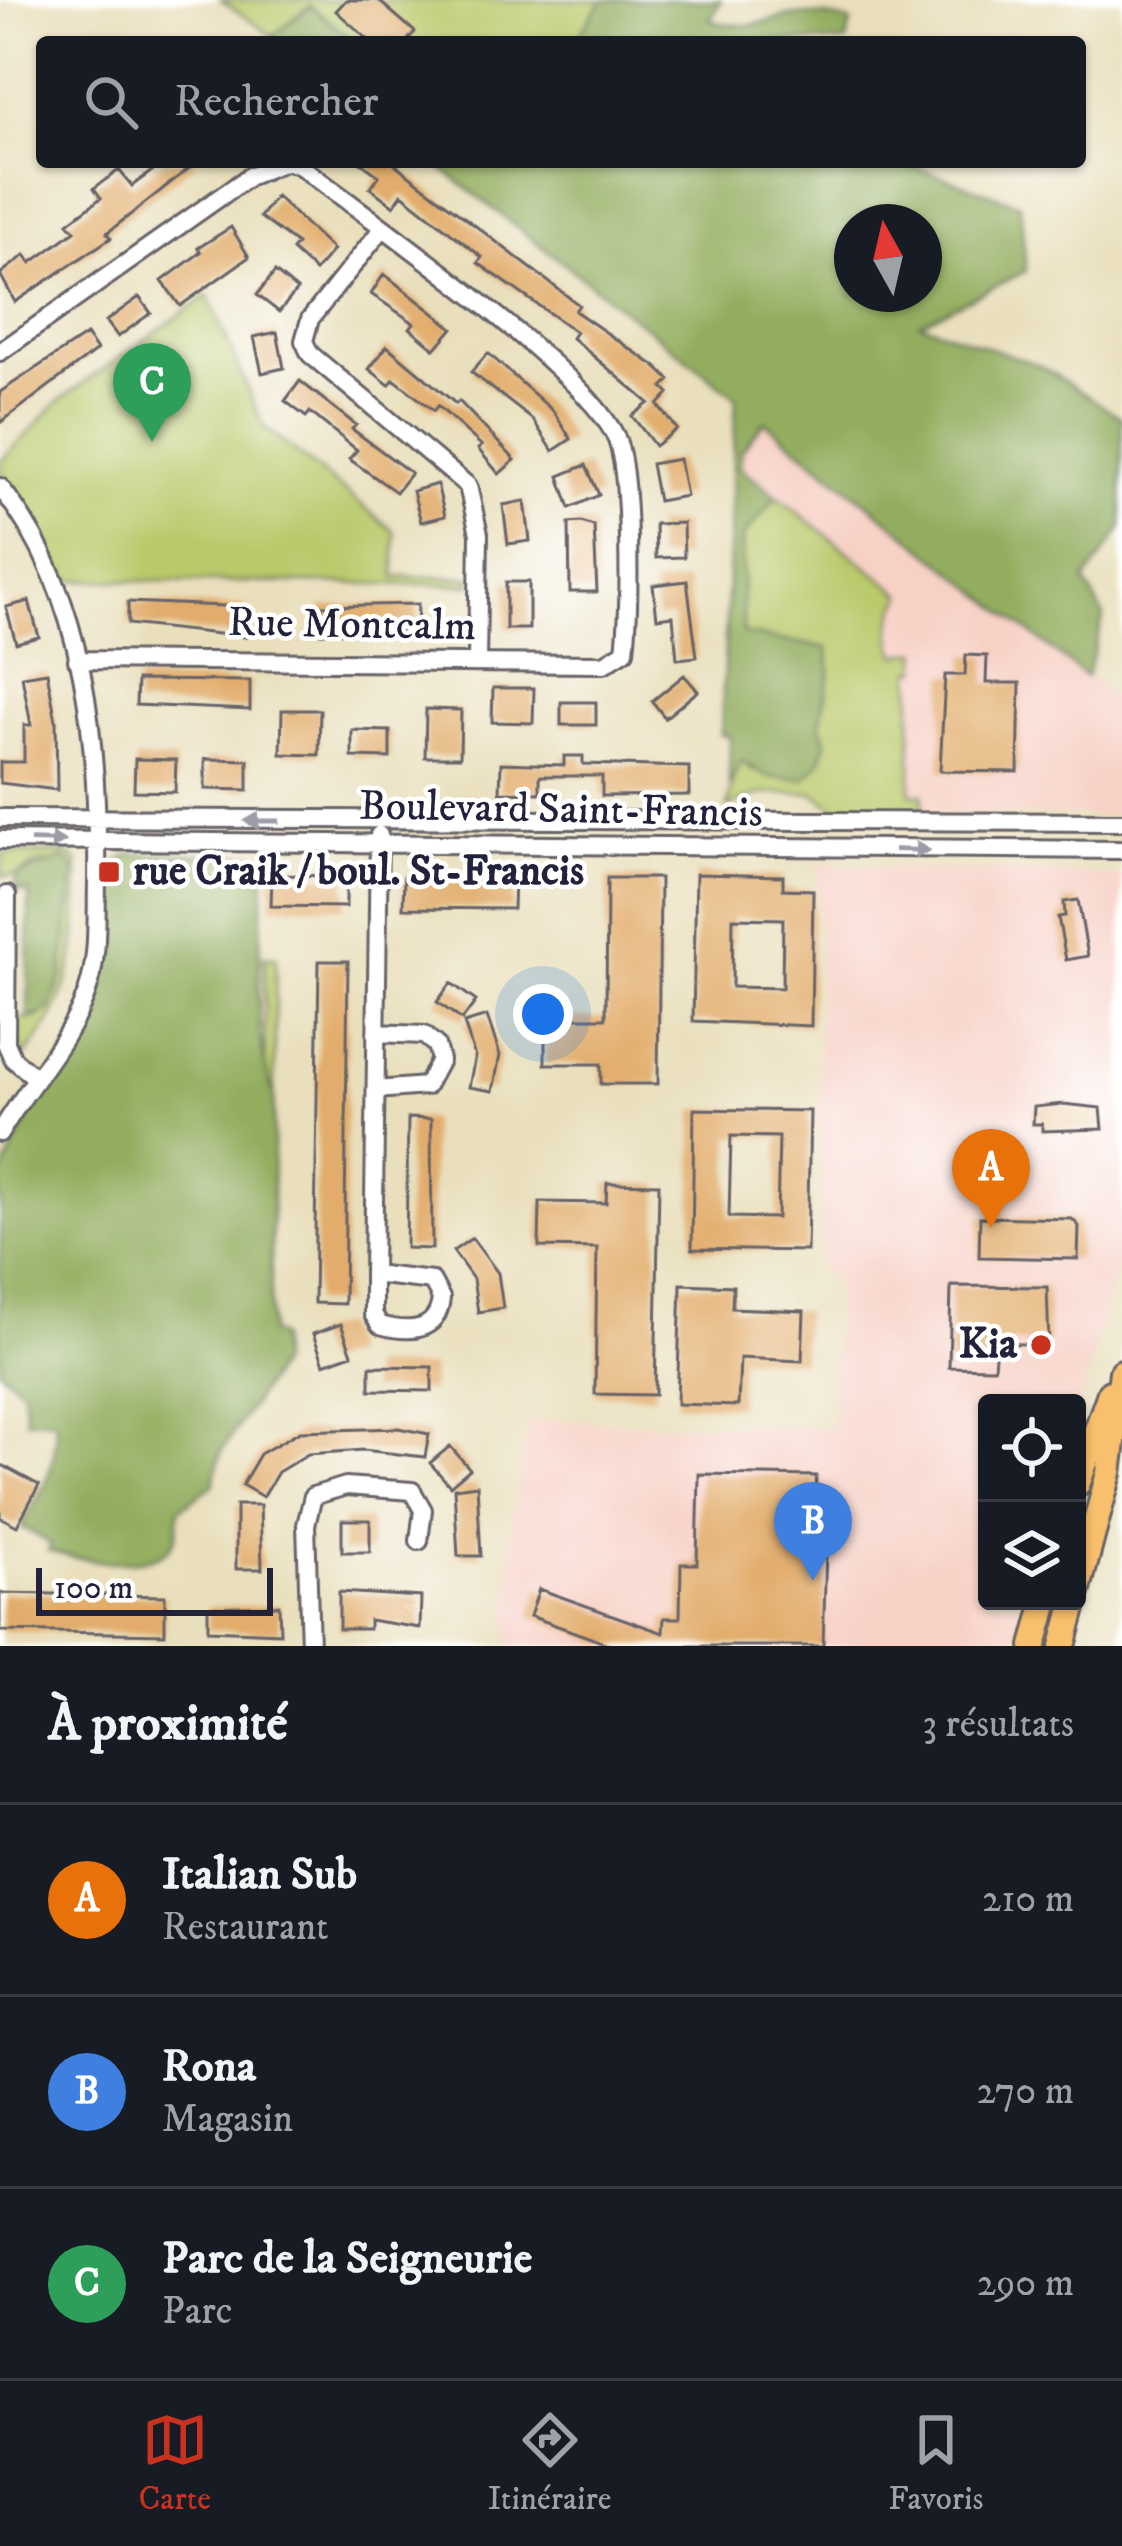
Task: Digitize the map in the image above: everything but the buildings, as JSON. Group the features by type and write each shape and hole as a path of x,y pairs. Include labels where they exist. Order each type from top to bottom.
{"highway":[{"path":"1086,1461 1122,1367"},
{"path":"1086,1559 1109,1472 1122,1367"},
{"path":"1034,1646 1044,1610"},
{"path":"1063,1646 1073,1610"}],"street":[{"path":"0,352 250,176 271,168"},
{"path":"303,168 382,229 310,319 304,341 310,354 468,486 479,534 477,662"},
{"name":"Rue Montcalm","path":"77,660 604,664 623,655 624,480 611,428 576,383 382,229"},
{"path":"0,487 50,568 77,660 97,820 89,985 77,1014 0,1133"},
{"name":"Boulevard Saint-Francis","path":"0,818 1122,822"},
{"path":"373,1274 432,1281 441,1298 435,1319 418,1329 380,1325 373,1315 373,1274 379,822"},
{"name":"Boulevard Saint-Francis","path":"0,840 1122,850"},
{"path":"8,895 7,1043 13,1059 35,1077"},
{"path":"376,1033 428,1037 440,1066 426,1086 376,1090"},
{"path":"310,1646 306,1525 314,1496 331,1487 405,1488 422,1504 419,1541"}],"shaded area":[{"path":"764,420 1122,704 1122,816 911,813 891,618 903,595 740,467 741,450"},
{"path":"818,864 1122,876 1122,1248 1083,1394 978,1394 978,1610 1026,1610 1016,1646 508,1646 511,1520 529,1420 833,1428 836,1274 820,1272"}],"green space":[{"path":"221,0 603,0 578,36 348,36 310,6 272,36"},
{"path":"603,0 721,0 710,21 733,25 804,15 851,22 848,36 578,36"},
{"path":"310,6 348,36 272,36"},
{"path":"441,168 918,168 1020,204 1026,271 920,323 1041,366 1122,418 1122,528 1085,581 1104,616 1086,677 764,421 742,450 740,467 777,496 742,538 743,634 828,648 830,672 820,723 826,741 821,761 804,779 768,777 741,761 729,786 730,736 721,735 736,397"},
{"path":"208,295 263,426 395,532 395,576 470,578 471,585 64,580 39,527 0,472 0,462 60,400"},
{"path":"777,496 903,595 892,639 897,655 918,651 919,669 912,670 911,793 923,794 923,813 842,813 814,793 760,794 728,807 735,764 741,760 753,771 826,741 820,723 830,672 743,635 742,538"},
{"path":"3,853 67,853 78,862 72,964 56,1009 26,1055 19,1046 18,1019 39,1017 62,976 75,867 38,863 16,876 2,876"},
{"path":"129,854 265,855 259,1010 274,1094 270,1333 278,1337 279,1363 221,1452 213,1485 179,1509 176,1536 167,1550 153,1558 116,1562 48,1551 51,1544 22,1527 52,1463 55,1419 26,1420 23,1390 0,1370 0,1180 27,1119 98,1000 109,955 112,866"},
{"path":"64,858 75,868 62,976 49,1010 28,1019 29,892 15,891 16,876"},
{"path":"264,957 276,957 274,1094 265,1072"}],"place":[{"name":"Parc de la Seigneurie","path":"152,442"},
{"name":"rue Craik / boul. St-Francis","path":"109,872"},
{"name":"Italian Sub","path":"991,1228"},
{"name":"Kia","path":"1041,1345"},
{"name":"Rona","path":"813,1581"}]}
